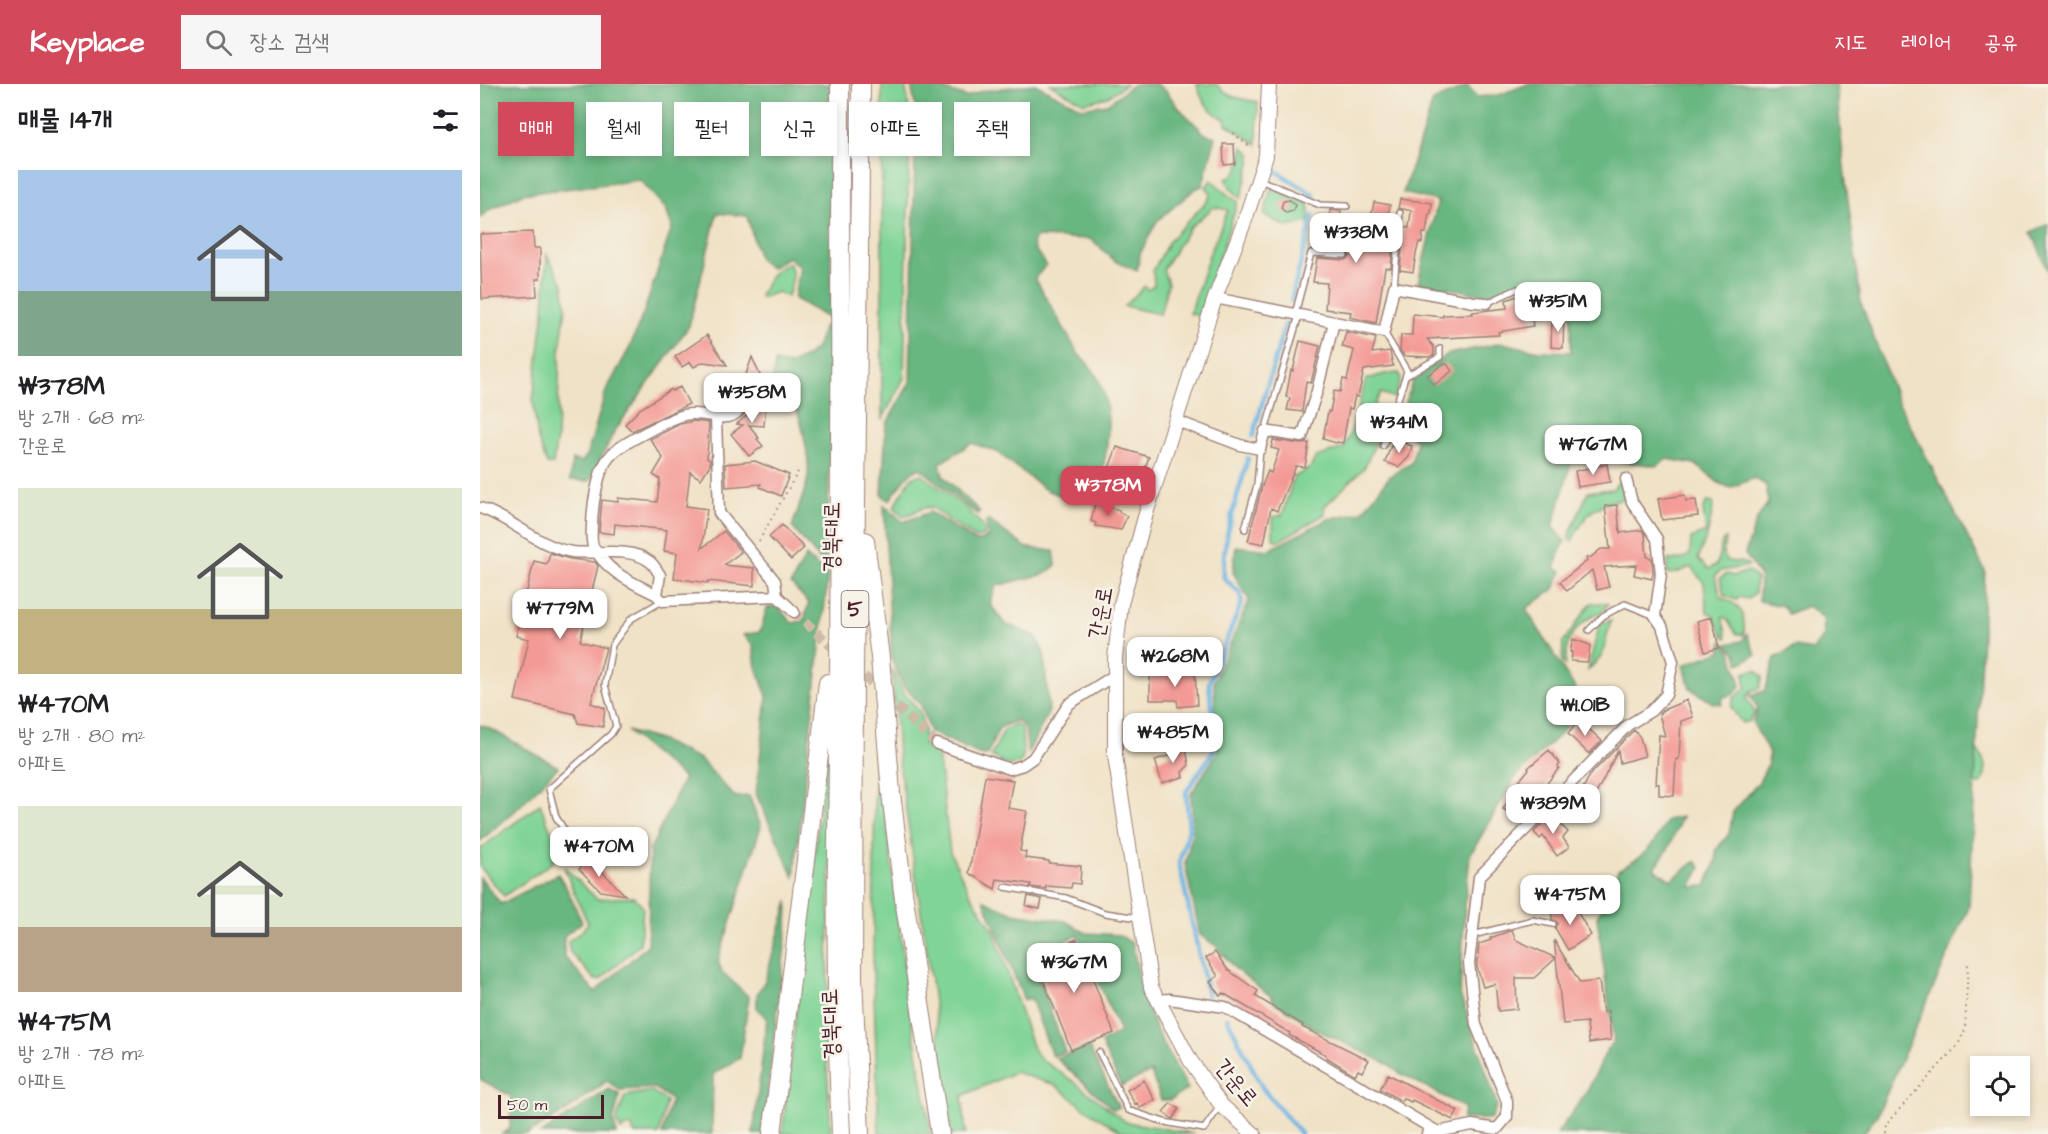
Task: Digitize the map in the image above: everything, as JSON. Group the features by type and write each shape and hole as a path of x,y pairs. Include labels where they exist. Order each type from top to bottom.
{"highway":[{"name":"경북대로","path":"840,84 841,399 837,902 838,1068 841,1134"},
{"name":"경북대로","path":"860,1134 853,977 861,84"},
{"path":"857,477 880,657 891,793 903,892 940,1134"},
{"path":"772,1134 839,604"}],"street":[{"name":"간운로","path":"1254,1134 1221,1105 1190,1060 1151,987 1115,756 1115,658 1121,604 1148,510 1215,298 1245,220 1266,156 1269,84"},
{"path":"1215,298 1383,332 1394,287 1487,303"},
{"path":"1177,421 1240,445 1260,449 1265,431 1302,437 1317,391 1334,322"},
{"path":"748,393 742,408 735,414 716,418 695,413 682,415 624,445 610,455 599,475 594,502 592,545 605,563 617,574 660,598 777,596"},
{"path":"716,418 719,513 775,582 777,596 794,612"},
{"path":"1427,1134 1472,1125 1497,1129 1508,1117 1507,1101 1476,1024 1468,963 1479,878 1628,725 1651,711 1666,695 1673,662 1662,626 1654,616 1661,574 1657,539 1632,502 1626,479"},
{"path":"480,508 496,513 541,541 571,552 633,553 651,561 660,576 660,598"},
{"path":"937,744 1010,770 1023,765 1033,758 1069,704 1115,675"},
{"path":"1158,1000 1169,999 1225,1007 1438,1132"}],"lane":[{"path":"1258,179 1320,205 1347,206"},
{"path":"1394,287 1400,213"},
{"path":"1265,431 1311,253 1345,255"},
{"path":"1487,303 1517,289 1550,292"},
{"path":"1383,332 1407,371 1383,446"},
{"path":"1406,376 1440,357 1440,349"},
{"path":"1245,529 1257,485 1260,449"},
{"path":"577,850 556,817 549,789 611,734 616,726 605,685 612,645 631,619 660,598"},
{"path":"1589,630 1603,616 1625,604 1654,616"},
{"path":"1005,887 1066,898 1105,913 1140,919"},
{"path":"1472,935 1533,920 1553,924"},
{"path":"1099,1052 1128,1110 1164,1122 1204,1129 1221,1105"}],"path":[{"path":"1233,133 1249,147"},
{"path":"752,554 800,468"},
{"path":"1884,1134 1885,1125 1958,1045 1965,1030 1968,963"}],"green space":[{"path":"480,84 830,84 830,102 761,102 761,156 830,156 831,320 794,298 800,267 788,257 771,268 759,259 747,216 717,213 689,326 614,432 590,481 570,480 572,460 582,462 587,455 606,391 630,347 645,309 672,227 666,209 640,180 522,194 489,210 480,218"},
{"path":"882,84 905,84 908,102 882,102"},
{"path":"911,84 939,84 948,91 967,97 982,91 1035,84 1082,108 1107,104 1134,84 1156,84 1166,91 1177,106 1205,134 1216,137 1202,186 1195,189 1157,221 1140,254 1137,271 1115,261 1091,239 1037,237 1033,240 1034,248 1046,265 1035,278 1079,355 1092,369 1101,384 1106,401 1108,438 1097,491 1082,493 1076,501 1046,490 997,452 972,443 940,463 943,476 980,512 977,514 920,468 909,474 889,501 882,495 886,425 910,382 915,156 942,156 942,102 914,102"},
{"path":"1050,84 1126,84 1107,97 1084,103"},
{"path":"1197,84 1217,84 1220,89 1230,95 1258,102 1257,144 1226,124 1225,119 1210,109 1203,100"},
{"path":"1528,84 1836,84 1861,303 1897,400 1985,571 1969,907 1877,1115 1863,1134 1557,1134 1588,1090 1607,1050 1614,1042 1597,917 1611,891 1618,870 1648,850 1667,820 1682,817 1668,849 1654,869 1671,880 1696,861 1701,868 1691,887 1706,886 1716,861 1716,850 1729,834 1733,812 1759,782 1768,764 1769,753 1753,723 1758,708 1750,695 1765,691 1775,658 1795,647 1813,650 1824,636 1823,618 1808,606 1788,614 1783,606 1759,601 1760,576 1745,554 1757,519 1768,503 1766,485 1754,478 1730,488 1719,483 1695,464 1667,459 1657,466 1609,460 1571,463 1553,526 1565,542 1559,553 1555,569 1562,571 1554,589 1526,609 1583,701 1562,732 1515,778 1470,855 1460,994 1497,1105 1491,1119 1462,1119 1465,1108 1396,1071 1390,1065 1311,1027 1274,1002 1272,997 1235,969 1216,946 1200,935 1185,864 1193,832 1191,794 1217,753 1214,682 1249,600 1233,572 1236,546 1269,550 1328,519 1362,512 1390,476 1411,463 1417,442 1399,421 1414,377 1449,354 1502,343 1539,351 1571,352 1571,289 1560,283 1518,284 1486,295 1418,283 1438,201 1403,193 1433,101 1468,86 1477,97 1499,95"},
{"path":"1243,147 1251,153 1241,198 1231,189 1226,179 1237,170 1241,162"},
{"path":"882,156 909,156 904,378 882,420"},
{"path":"1211,180 1238,201 1200,316 1190,314 1209,255 1228,210 1214,207 1190,227 1163,269 1168,284 1160,314 1124,306 1145,286 1148,290 1154,285 1153,271 1169,241 1208,200 1211,193 1206,187"},
{"path":"1271,188 1309,204 1309,222 1287,227 1264,215"},
{"path":"2048,224 2048,271 2032,232"},
{"path":"547,255 563,284 566,307 560,349 557,436 553,464 547,464 538,439 533,401 544,310"},
{"path":"789,263 792,280 787,297 777,292 762,298 760,296 771,276"},
{"path":"824,326 829,326 831,331 832,402 826,567 792,527 807,482 807,451 802,426 794,404 790,397 778,396 773,380 775,362 790,365 807,356 816,348"},
{"path":"1399,373 1401,378 1395,398 1381,393 1374,406 1375,413 1385,423 1364,468 1324,507 1325,514 1279,541 1273,539 1273,517 1282,515 1294,477 1310,468 1316,457 1344,448 1352,429 1366,379"},
{"path":"921,474 965,507 984,527 985,535 977,538 932,507 923,508 903,517 894,507 911,478"},
{"path":"1620,480 1627,502 1622,499 1596,508 1581,524 1572,541 1568,538 1588,492 1613,489"},
{"path":"1707,502 1714,503 1708,532 1698,559 1709,569 1717,564 1722,542 1726,538 1723,552 1727,561 1746,563 1749,566 1720,571 1715,576 1721,598 1734,603 1741,611 1744,635 1737,634 1726,618 1722,617 1727,638 1723,636 1713,615 1707,612 1704,583 1691,567 1667,574 1668,560 1683,559 1690,554 1691,538 1706,532 1703,510"},
{"path":"884,505 903,522 930,512 975,541 981,541 989,536 986,523 988,520 1027,548 1054,551 1056,565 1045,574 996,586 990,604 1005,624 1036,636 1044,654 1049,711 1028,753 1025,729 1017,720 999,728 987,755 979,754 930,732 921,705 903,685 892,661"},
{"path":"806,556 828,575 794,877 756,794 767,696 756,667 753,645 743,635 760,632 767,608 777,606 792,623 803,621 809,603 791,584"},
{"path":"1748,571 1756,578 1755,593 1748,599 1739,597 1737,600 1724,595 1720,578 1727,574 1734,576"},
{"path":"1591,603 1608,604 1601,613 1586,620 1571,636 1565,665 1562,662 1563,642"},
{"path":"1611,620 1602,656 1588,670 1600,623"},
{"path":"1747,634 1756,655 1739,664 1736,653 1727,644 1742,641"},
{"path":"1722,641 1731,651 1741,685 1734,694 1723,697 1722,704 1713,703 1690,688 1684,665 1721,651"},
{"path":"892,669 903,692 920,712 924,730 924,746 938,753 950,852 970,894 994,931 1033,1049 1042,1060 1126,1122 1195,1134 1122,1132 1091,1113 1055,1085 1015,1072 962,1096 966,1134 951,1134 898,755"},
{"path":"1756,670 1763,677 1760,688 1751,691 1746,698 1755,712 1750,721 1742,723 1731,707 1734,698 1746,688 1744,673"},
{"path":"1016,724 1022,729 1023,758 1018,764 1007,765 991,756 1004,730"},
{"path":"1956,724 1974,745 1983,760 1985,776 1981,784 1957,785"},
{"path":"480,725 558,767 515,811 480,841"},
{"path":"627,731 659,740 700,759 735,797 749,796 761,826 718,961 722,972 749,997 740,1058 713,1074 712,1134 662,1134 671,1100 655,1088 620,1090 607,1081 569,1109 527,1134 502,1134 510,1129 511,1096 480,1079 480,877 501,904 558,874 582,922 564,936 564,956 595,992 648,945 650,850 684,778"},
{"path":"828,739 833,760 826,1050 831,1134 782,1134"},
{"path":"875,754 879,758 909,1006 931,1134 879,1134 873,968"},
{"path":"540,804 559,850 553,862 504,896 480,867 480,849"},
{"path":"564,867 597,899 634,897 643,907 640,944 600,980 595,980 570,952 568,941 582,931 588,923"},
{"path":"984,900 1013,913 1065,921 1086,933 1119,935 1132,943 1143,997 1158,1034 1188,1089 1170,1100 1161,1100 1151,1072 1121,1086 1101,1043 1120,1032 1078,935 1031,954 1065,1052 1052,1056 1031,998 1024,1000"},
{"path":"788,901 787,928 763,1134 753,1134 767,1018 757,1009 757,994 765,981"},
{"path":"1089,1047 1119,1108 1113,1109 1056,1058"},
{"path":"609,1089 620,1095 613,1121 617,1134 541,1134"},
{"path":"652,1091 666,1101 659,1134 635,1134 630,1125 621,1130 616,1122 625,1096"}],"building":[{"path":"1223,144 1234,144 1235,164 1224,165"},
{"path":"1400,199 1432,203 1426,233 1423,233 1422,243 1419,242 1413,272 1400,270 1404,227 1409,228 1413,211 1398,208"},
{"path":"1290,200 1295,205 1293,211 1286,213 1281,208 1283,201"},
{"path":"1374,202 1390,205 1387,224 1394,226 1391,268 1385,268 1376,323 1350,317 1351,312 1325,309 1327,283 1313,282 1317,258 1345,260 1350,256 1346,250 1318,249 1320,215 1330,216 1330,210 1341,211 1339,232 1367,236"},
{"path":"533,232 534,248 540,248 540,279 536,279 537,296 482,299 480,234"},
{"path":"1523,294 1525,303 1529,302 1533,326 1498,332 1499,335 1427,339 1434,347 1434,355 1429,357 1404,356 1400,350 1401,335 1412,335 1413,314 1443,317 1443,315 1473,314 1472,312 1507,308 1506,300"},
{"path":"1552,318 1564,318 1563,348 1551,347"},
{"path":"1346,332 1376,338 1372,353 1390,351 1393,366 1364,370 1358,397 1355,396 1352,409 1349,408 1343,443 1336,443 1323,439 1334,391 1340,392 1343,379 1347,380 1354,350 1342,347"},
{"path":"707,335 727,365 703,362 694,367 690,362 682,367 675,357"},
{"path":"1300,341 1320,346 1311,383 1306,382 1302,412 1287,410 1290,398 1286,397"},
{"path":"752,357 763,382 748,386 745,377"},
{"path":"1443,364 1447,364 1452,371 1434,385 1427,376"},
{"path":"765,383 767,389 764,426 749,425 763,446 749,456 731,434 743,425 737,424 760,404 754,387"},
{"path":"680,387 689,404 632,431 625,424 640,409 671,389 672,391"},
{"path":"694,421 709,423 707,458 710,460 710,465 701,479 690,472 686,506 707,509 702,548 724,531 741,552 724,565 754,568 754,586 674,578 677,553 664,551 667,530 615,524 614,534 599,532 602,500 618,502 618,498 657,502 660,479 653,475 663,458 650,439 680,424"},
{"path":"1273,440 1309,443 1305,467 1296,466 1277,511 1271,508 1264,544 1248,541 1262,486 1268,471 1271,473 1279,450 1271,448"},
{"path":"1396,440 1412,446 1409,457 1399,467 1385,462"},
{"path":"1117,447 1149,457 1142,476 1135,474 1133,477 1109,468"},
{"path":"755,461 789,475 781,496 760,487 761,484 726,487 725,464"},
{"path":"1607,464 1610,482 1578,487 1575,471"},
{"path":"1685,495 1686,501 1696,500 1698,516 1662,520 1658,499"},
{"path":"1095,503 1119,510 1127,516 1121,530 1095,526 1096,523 1091,521"},
{"path":"1617,505 1620,533 1642,530 1645,534 1647,557 1652,558 1652,579 1634,575 1636,565 1604,567 1609,587 1597,590 1592,570 1567,591 1560,582 1587,561 1586,558 1601,549 1610,549 1605,506"},
{"path":"782,525 804,548 791,560 769,537"},
{"path":"550,553 570,559 595,562 598,566 580,641 606,648 591,703 605,708 603,727 578,723 575,714 515,700 529,639 516,636 534,561 547,564"},
{"path":"1712,617 1719,648 1705,652 1697,621"},
{"path":"1573,639 1590,645 1588,662 1571,661 1572,652 1570,652"},
{"path":"1195,671 1197,705 1178,707 1177,700 1150,700 1150,675 1176,675 1175,673"},
{"path":"1687,700 1693,717 1681,721 1674,796 1659,795 1659,784 1656,784 1659,735 1665,736 1659,714"},
{"path":"1579,720 1602,741 1589,754 1568,734"},
{"path":"1634,730 1640,737 1645,756 1620,763 1618,750 1589,808 1576,802 1590,775"},
{"path":"1174,743 1185,743 1189,765 1182,772 1183,777 1162,783 1155,760 1175,754"},
{"path":"1549,750 1560,764 1559,768 1519,819 1503,809 1514,793 1511,791 1528,768"},
{"path":"985,776 1013,780 1008,808 1027,811 1020,851 1026,852 1025,858 1081,866 1080,884 1072,883 1071,888 1046,886 1046,889 1030,887 1031,884 997,879 995,889 969,873"},
{"path":"1551,815 1568,832 1563,838 1569,847 1557,856 1543,836 1540,839 1534,832"},
{"path":"589,858 625,895 601,891 579,869"},
{"path":"1028,896 1042,899 1040,909 1026,906"},
{"path":"1574,906 1591,935 1568,950 1555,928 1558,923 1552,919 1551,909"},
{"path":"1512,930 1516,940 1556,958 1534,978 1516,978 1517,1009 1498,1011 1495,984 1483,987 1477,967 1479,944"},
{"path":"1077,939 1114,1033 1071,1050 1034,956"},
{"path":"1554,940 1580,983 1599,981 1603,1012 1608,1011 1611,1040 1589,1043 1587,1022 1563,1024"},
{"path":"1215,952 1228,970 1258,991 1255,996 1303,1025 1302,1027 1369,1060 1362,1072 1358,1070 1355,1075 1223,993 1220,996 1210,982 1218,976 1206,958"},
{"path":"1388,1074 1458,1111 1453,1120 1412,1100 1411,1102 1403,1098 1401,1101 1380,1089"},
{"path":"1144,1080 1155,1100 1140,1108 1127,1090"},
{"path":"1171,1103 1179,1109 1173,1119 1163,1112"}],"waterway":[{"path":"1276,171 1314,195"},
{"path":"1291,301 1313,215"},
{"path":"1253,436 1285,324"},
{"path":"1208,996 1179,863 1189,829 1186,792 1213,752 1214,732 1209,683 1242,602 1240,593 1224,578 1224,563 1231,518 1248,458"},
{"path":"1227,1018 1263,1089 1301,1134"}],"tunnel":[{"path":"794,612 840,654"},
{"path":"853,666 937,744"}]}
